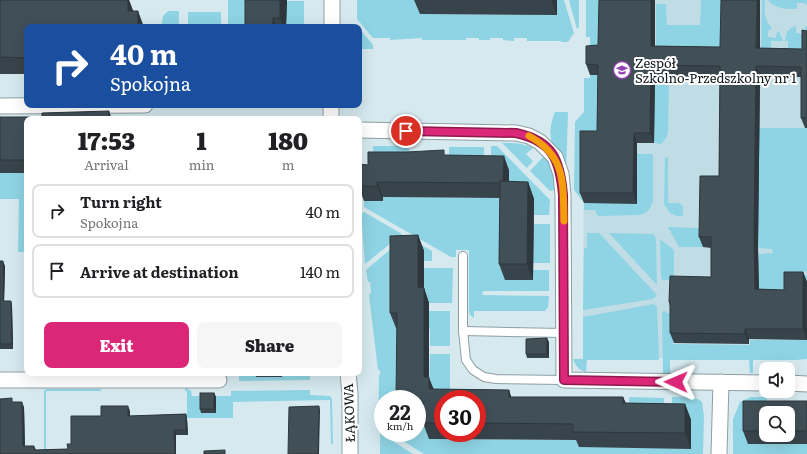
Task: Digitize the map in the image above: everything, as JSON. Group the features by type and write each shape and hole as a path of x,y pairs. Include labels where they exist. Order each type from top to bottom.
{"street":[{"path":"332,0 332,24"},
{"path":"0,106 24,106"},
{"path":"362,130 516,133 529,136 540,142 555,157 561,174 563,195 564,380 759,383"},
{"path":"0,380 29,376 219,380"},
{"name":"ŁĄKOWA","path":"348,376 350,394 350,454"},
{"path":"720,454 721,382"},
{"path":"795,384 807,384"}],"lane":[{"path":"463,256 463,331 466,360 473,370 484,377 496,379 564,380"},
{"path":"463,331 563,333"}],"shaded area":[{"path":"228,0 252,0 251,24 228,24"},
{"path":"357,0 420,0 420,14 557,15 557,0 564,0 574,33 568,42 527,41 527,38 514,38 514,41 503,40 503,38 490,38 490,40 466,38 466,40 422,40 422,38 390,40 390,38 373,38 357,19"},
{"path":"569,0 579,0 579,27 577,29"},
{"path":"586,0 603,0 602,56 590,56 590,37 586,37"},
{"path":"603,0 807,0 807,357 795,359 648,358 583,317 584,142 590,141 590,37"},
{"path":"701,0 725,0 724,56 656,56 656,4 666,4 667,25 700,25"},
{"path":"762,0 765,0 765,15 767,22 772,28 768,31 768,37 776,38 777,31 780,33 783,41 771,41 771,52 788,52 788,41 785,41 788,31 796,26 796,33 804,34 805,27 807,26 807,39 804,57 761,57"},
{"path":"768,0 807,0 807,4 797,3 797,9 785,9 777,7"},
{"path":"279,1 304,1 304,24 279,24"},
{"path":"168,11 179,11 179,24 162,24 163,16"},
{"path":"188,12 221,12 221,24 188,24"},
{"path":"362,32 373,45 373,49 362,49"},
{"path":"590,75 601,75 637,204 637,154 653,154 653,200 649,210 643,214 598,216 595,210 584,210 584,203 574,190 575,122 584,112 584,78 590,78"},
{"path":"655,76 669,76 668,132 666,138 661,144 654,143"},
{"path":"555,112 568,112 566,175 552,145 551,130"},
{"path":"759,128 807,128 807,271 803,272 803,275 807,275 807,283 787,300 759,290 759,254 773,253 772,249 759,248 758,246"},
{"path":"502,143 522,144 533,148 526,154 533,161 527,168"},
{"path":"373,146 409,146 409,169 373,167"},
{"path":"491,146 497,146 550,200 549,215 534,215 534,199 491,171"},
{"path":"449,147 484,147 484,170 449,170"},
{"path":"544,156 552,172 555,190 550,191 530,171"},
{"path":"665,157 668,158 668,203 680,203 683,207 683,216 677,216 670,213 664,204"},
{"path":"0,173 24,173 24,252 18,252 19,199 0,199"},
{"path":"704,187 703,247 679,247 668,227 699,228"},
{"path":"383,197 506,198 533,270 549,270 549,291 483,291 482,295 549,296 548,307 545,311 474,311 474,318 470,315 469,311 469,250 456,250 456,257 451,257 364,207 364,201"},
{"path":"364,212 402,234 365,264 362,226 362,213"},
{"path":"533,224 550,224 550,263 533,263"},
{"path":"587,233 599,233 657,295 653,299 583,310 584,248 587,248"},
{"path":"609,233 654,234 656,239 657,285"},
{"path":"406,236 432,251 432,261 424,261 402,328 402,390 379,390 380,370 378,370 369,295 371,293 370,282 368,282 366,270"},
{"path":"660,239 674,250 674,277 672,280 663,280 661,278"},
{"path":"424,268 453,268 452,303 424,303"},
{"path":"654,304 657,307 659,360 587,360 586,372 577,366 573,359 583,359 583,317"},
{"path":"424,311 450,311 450,346 430,346 430,329 424,328"},
{"path":"666,311 667,313 673,313 673,344 750,345 750,340 807,340 807,359 753,360 753,373 750,373 749,360 670,360 670,373 663,373 662,312"},
{"path":"430,354 450,354 450,389 434,390 434,392 429,392"},
{"path":"239,376 310,376 310,380 239,381"},
{"path":"185,387 191,391 192,396 231,396 231,391 310,390 310,395 330,396 332,399 333,443 331,445 330,400 233,402 233,418 187,418 187,391 185,391"},
{"path":"46,389 100,389 102,391 46,391 46,454 44,454 44,391"},
{"path":"629,397 664,398 663,419 629,419"},
{"path":"672,397 692,397 702,402 704,416 703,454 424,454 405,442 426,442 426,417 429,417 429,439 434,439 434,442 486,442 486,439 579,440 690,449 691,420 672,420"},
{"path":"751,397 767,398 767,406 759,406 759,426 748,444 807,444 807,454 733,454 733,419 740,402"},
{"path":"380,442 394,442 413,454 380,454"}],"building":[{"path":"0,0 128,0 128,11 138,11 138,24 24,24 24,58 0,57"},
{"path":"245,0 280,0 280,18 273,18 273,24 245,24"},
{"path":"599,0 651,0 651,46 720,47 721,0 757,0 756,48 802,49 802,30 807,31 807,118 801,118 801,67 756,66 754,235 755,289 784,290 784,272 803,272 803,329 745,329 745,334 670,333 670,276 711,277 711,237 699,237 700,176 719,176 720,66 651,65 650,133 634,133 633,193 580,193 580,131 597,131 598,65 586,64 586,46 598,45"},
{"path":"109,111 109,116 42,116 42,113"},
{"path":"0,117 24,117 24,160 0,160"},
{"path":"444,150 444,155 504,156 503,181 500,181 500,183 377,182 377,186 362,186 362,164 368,165 368,152"},
{"path":"500,181 528,182 527,264 499,264"},
{"path":"418,235 418,287 424,288 424,377 429,377 429,389 509,390 509,397 623,397 623,403 685,404 685,433 573,432 573,424 486,423 486,390 434,390 434,423 426,423 426,390 396,390 397,313 390,313 390,236"},
{"path":"0,261 3,261 3,301 11,301 12,344 0,344"},
{"path":"547,338 547,354 526,354 526,339"},
{"path":"200,393 214,393 214,409 200,409"},
{"path":"12,398 12,402 22,402 23,446 34,446 34,450 68,449 67,444 71,444 71,416 101,416 101,406 128,406 128,416 186,414 186,430 174,430 175,454 0,454 0,399"},
{"path":"743,401 807,401 807,431 795,431 795,406 759,406 759,431 743,431"},
{"path":"319,406 318,454 288,454 289,407"},
{"path":"225,450 225,454 204,454 204,451"}],"slow traffic":[{"path":"529,136 540,142 555,157 559,166 563,195 564,221"}],"place":[{"name":"Zespół Szkolno-Przedszkolny nr 1","path":"622,70"}],"route":[{"path":"406,131 516,133 529,136 540,142 555,157 561,174 564,221 564,380 676,382"}]}
